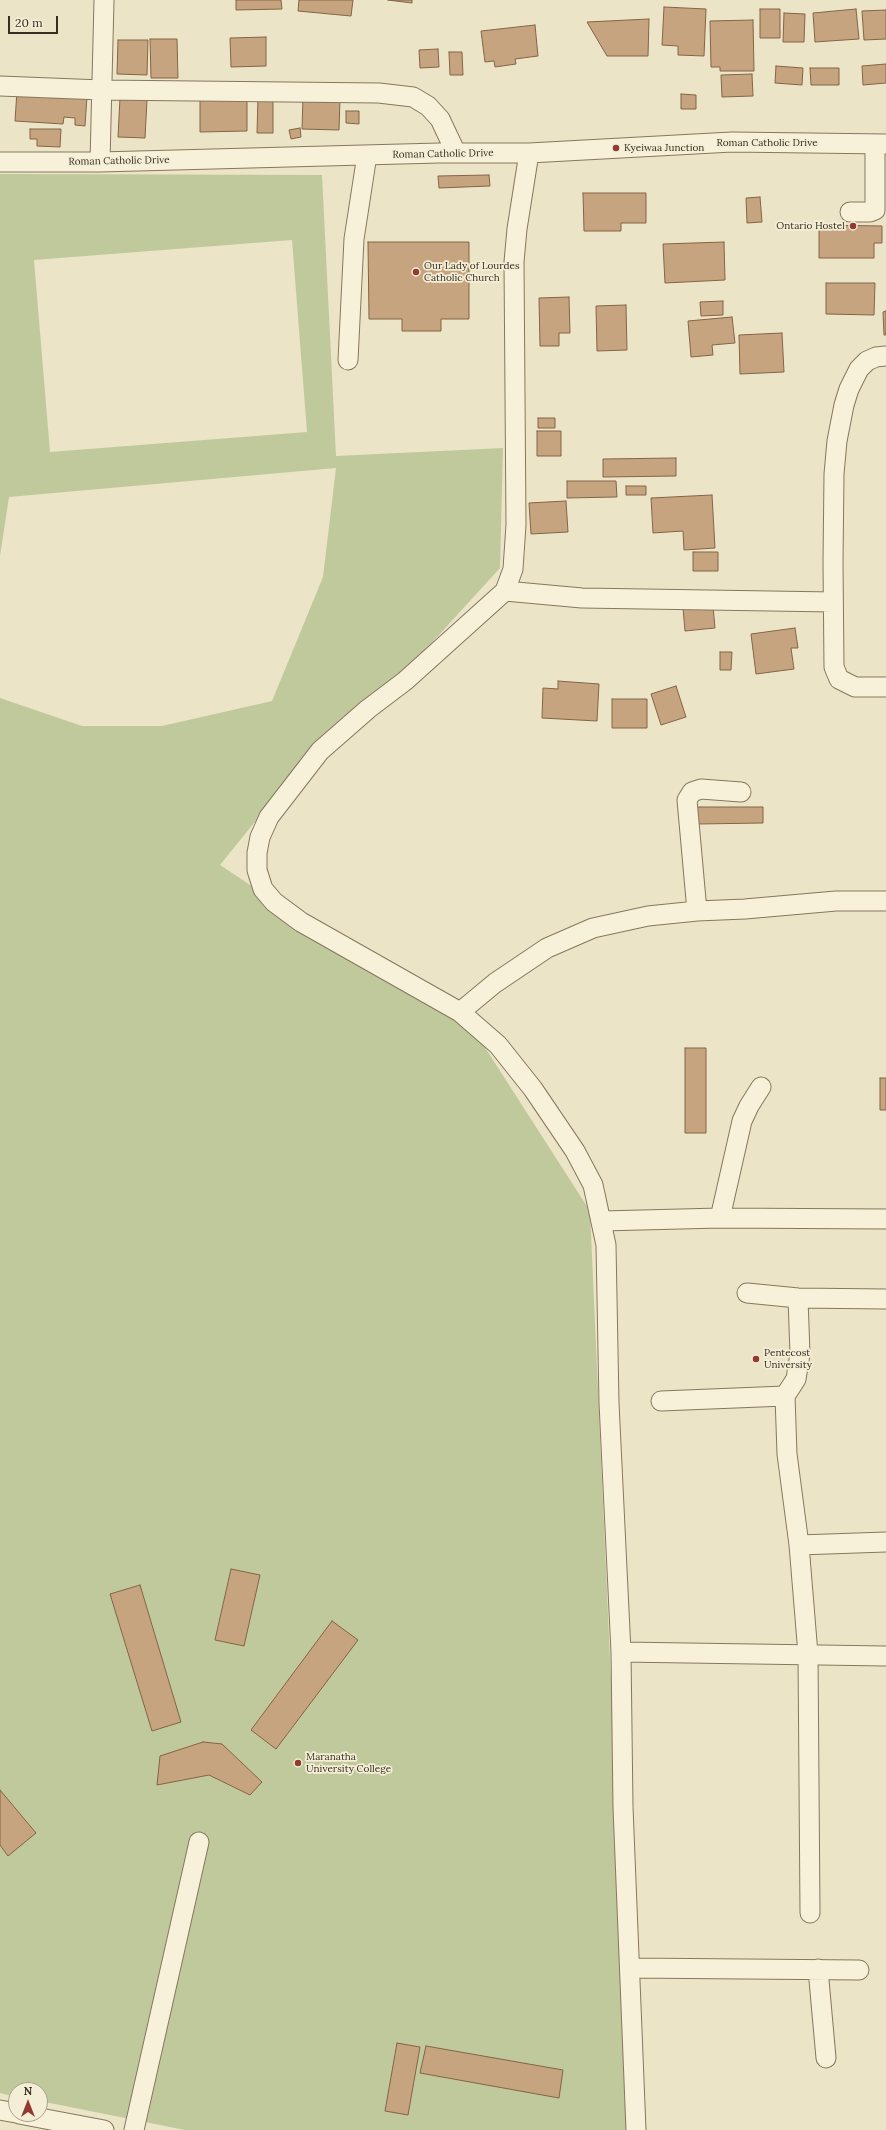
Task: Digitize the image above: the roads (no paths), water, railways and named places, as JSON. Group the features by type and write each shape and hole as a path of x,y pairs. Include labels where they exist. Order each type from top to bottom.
{"street":[{"path":"100,162 104,0"},
{"path":"0,86 102,90 379,93 414,97 428,106 440,119 456,153"},
{"name":"Roman Catholic Drive","path":"0,162 100,162 456,153 529,153 732,142 881,144"},
{"path":"850,212 870,212 875,210 881,144"},
{"path":"529,153 517,229 514,262 516,525 513,569 505,592 405,681 368,709 320,751 269,817 260,837 257,853 257,870 263,889 274,902 301,922 460,1012 498,1045 533,1089 579,1158 593,1186 602,1221 606,1245 609,1402 621,1652 623,1806 631,1968 636,2130"},
{"path":"348,360 354,239 366,155"},
{"path":"886,356 876,357 867,361 859,369 849,389 840,421 834,474 833,602 834,667 839,679 855,687 886,687"},
{"path":"505,592 582,598 833,602"},
{"path":"697,911 687,800 692,792 701,789 740,792"},
{"path":"460,1012 495,983 547,948 593,928 648,916 697,911 745,909 836,901 886,901"},
{"path":"720,1218 742,1121 749,1106 762,1087"},
{"path":"602,1221 720,1218 886,1219"},
{"path":"747,1293 798,1298 886,1299"},
{"path":"798,1298 800,1354 796,1379 785,1396 788,1454 799,1545 808,1654 810,1913"},
{"path":"661,1401 785,1396"},
{"path":"799,1545 886,1542"},
{"path":"621,1652 886,1656"},
{"path":"134,2130 198,1842"},
{"path":"631,1968 859,1970"},
{"path":"818,1969 826,2058"},
{"path":"48,2119 104,2130"}],"place":[{"name":"Kyeiwaa Junction","path":"616,148"},
{"name":"Ontario Hostel","path":"853,226"},
{"name":"Our Lady of Lourdes Catholic Church","path":"416,272"},
{"name":"Pentecost University","path":"756,1359"},
{"name":"Maranatha University College","path":"298,1763"}]}
